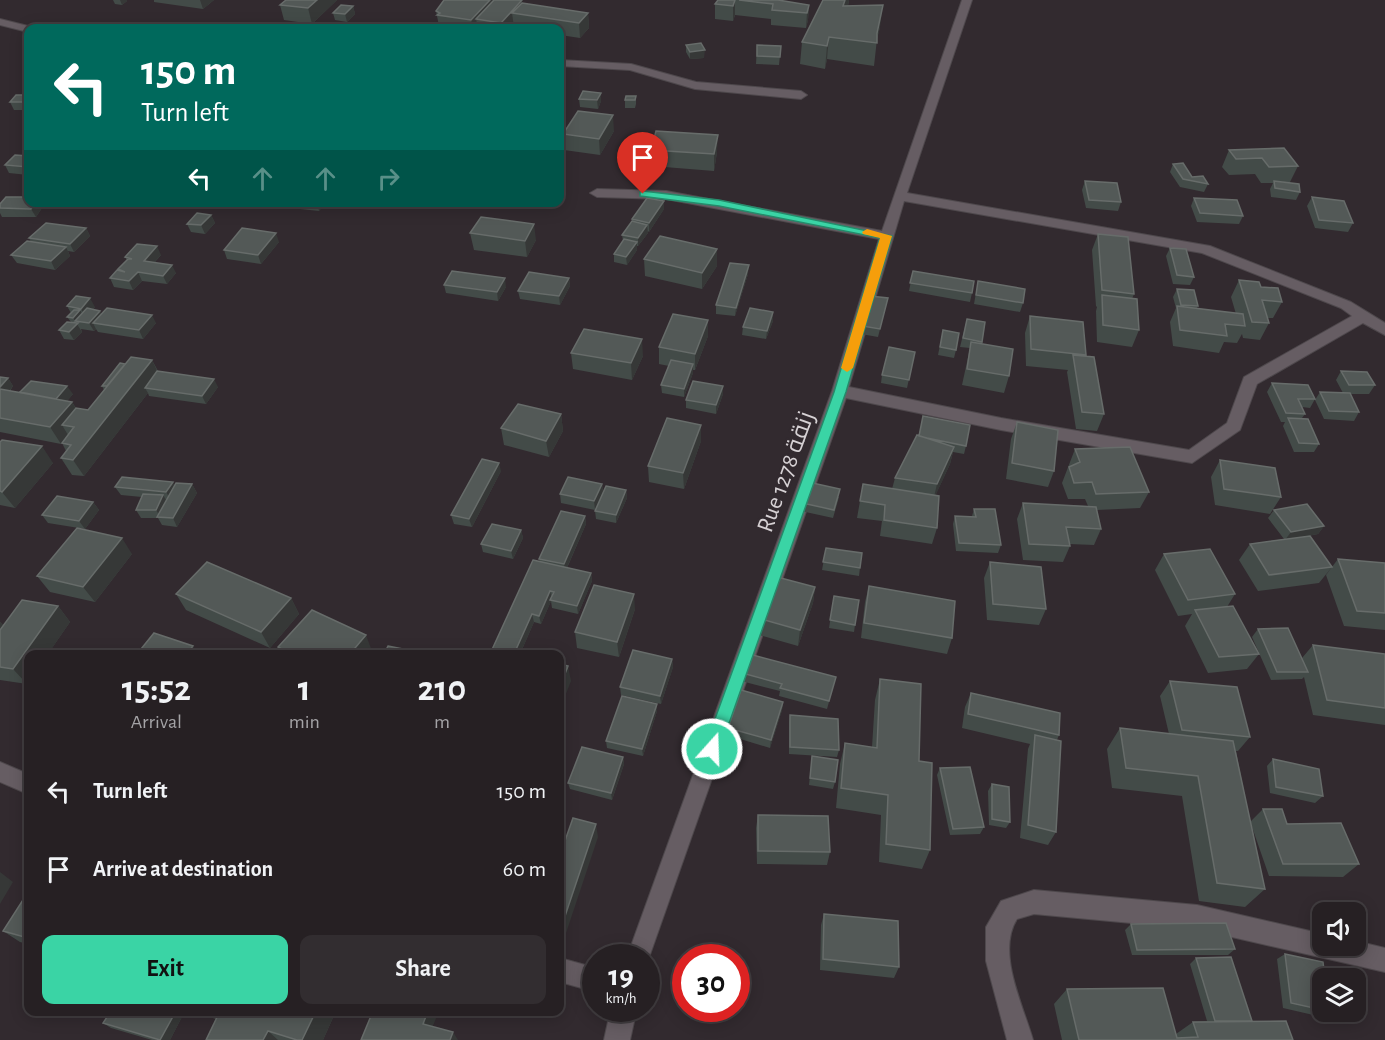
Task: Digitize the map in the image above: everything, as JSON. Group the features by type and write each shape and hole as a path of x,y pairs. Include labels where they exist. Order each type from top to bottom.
{"street":[{"name":"Rue 1278 زنقة","path":"644,944 840,392 886,236 967,0"},
{"path":"0,22 24,28"},
{"path":"564,63 606,64 631,68 694,85 737,91 801,95"},
{"path":"597,193 666,195 886,236"},
{"path":"899,196 1205,249 1346,305 1385,330"},
{"path":"840,392 1001,424 1192,457 1234,426 1250,381 1363,316"},
{"path":"2,775 24,782"},
{"path":"1020,1040 998,961 999,927 1009,909 1034,902 1197,917 1385,960"},
{"path":"564,971 582,976"},
{"path":"617,1040 621,1022"}],"building":[{"path":"286,0 317,0 308,8 280,5"},
{"path":"444,0 490,0 471,20 437,15 440,13 436,11"},
{"path":"494,0 522,0 501,23 476,19"},
{"path":"718,0 735,0 733,6 715,4"},
{"path":"739,0 778,0 809,5 807,13 772,10 773,4"},
{"path":"823,0 845,0 843,6 883,5 877,43 829,37 827,46 802,42"},
{"path":"522,3 588,13 579,23 512,13"},
{"path":"341,5 353,6 345,14 333,13"},
{"path":"701,43 705,50 690,52 686,45"},
{"path":"757,45 781,46 780,57 757,56"},
{"path":"583,91 601,93 597,100 579,99"},
{"path":"16,95 24,95 24,102 10,102"},
{"path":"626,96 636,96 635,100 625,100"},
{"path":"578,111 613,115 599,139 564,132"},
{"path":"656,131 718,135 714,154 651,150"},
{"path":"1284,148 1298,166 1269,167 1262,158 1236,159 1229,150"},
{"path":"15,155 24,156 24,167 5,165"},
{"path":"1183,163 1192,177 1203,176 1208,184 1183,179 1173,164"},
{"path":"1085,181 1117,183 1121,202 1089,200"},
{"path":"1274,181 1299,184 1300,192 1275,188"},
{"path":"6,197 24,197 24,207 32,207 31,209 0,208 0,204"},
{"path":"1312,197 1344,201 1353,223 1319,220"},
{"path":"647,198 664,201 649,223 632,219"},
{"path":"1194,198 1237,200 1243,216 1200,213"},
{"path":"197,213 211,215 201,225 187,224"},
{"path":"481,217 534,224 525,241 470,233"},
{"path":"632,221 647,225 638,238 622,235"},
{"path":"46,223 86,228 70,244 29,238"},
{"path":"242,228 276,233 258,255 224,250"},
{"path":"1098,234 1128,237 1134,294 1102,290"},
{"path":"660,236 717,249 702,273 644,259"},
{"path":"624,239 637,242 626,257 614,254"},
{"path":"27,241 66,247 51,261 11,255"},
{"path":"137,244 157,246 144,261 172,265 163,276 138,272 129,281 110,278 117,270 125,272 118,269 128,259 132,259 125,257"},
{"path":"1170,248 1186,249 1194,277 1177,275"},
{"path":"730,263 749,265 736,308 716,305"},
{"path":"452,271 505,278 497,292 444,285"},
{"path":"913,271 974,281 972,293 910,283"},
{"path":"529,272 569,278 559,296 518,291"},
{"path":"1239,280 1259,282 1261,287 1278,288 1282,302 1262,300 1269,323 1252,322"},
{"path":"978,281 1025,289 1023,303 976,295"},
{"path":"1177,289 1194,290 1198,306 1181,305"},
{"path":"1102,295 1137,299 1139,330 1103,325"},
{"path":"76,296 90,298 81,309 67,306"},
{"path":"870,296 888,298 880,329 862,326"},
{"path":"1177,306 1243,314 1245,326 1225,324 1227,336 1180,330"},
{"path":"87,308 100,311 89,323 75,321"},
{"path":"107,308 152,315 139,330 93,323"},
{"path":"750,308 773,312 767,331 743,327"},
{"path":"74,310 80,310 73,318 67,317"},
{"path":"673,314 708,320 695,354 659,347"},
{"path":"1030,316 1083,322 1086,355 1031,349"},
{"path":"967,319 985,322 982,342 963,338"},
{"path":"67,322 78,323 69,332 59,330"},
{"path":"584,329 642,339 631,363 571,353"},
{"path":"943,330 959,333 956,350 940,347"},
{"path":"971,342 1013,349 1009,376 967,369"},
{"path":"889,347 915,352 909,380 882,375"},
{"path":"1073,355 1094,357 1104,414 1082,412"},
{"path":"131,357 152,360 73,460 61,458 71,445 62,443 74,427 62,425 76,408 88,410"},
{"path":"671,360 693,364 684,389 661,385"},
{"path":"120,363 125,364 107,386 102,386"},
{"path":"157,371 214,379 202,396 145,388"},
{"path":"1341,371 1367,372 1375,385 1349,385"},
{"path":"0,377 8,378 0,387"},
{"path":"31,381 67,386 56,399 20,392"},
{"path":"693,381 723,386 716,405 686,400"},
{"path":"1272,383 1308,385 1315,399 1298,399 1305,414 1286,413"},
{"path":"0,389 72,402 50,427 0,418"},
{"path":"1320,392 1350,393 1359,412 1329,411"},
{"path":"518,404 561,414 546,441 501,428"},
{"path":"923,416 970,425 966,446 919,436"},
{"path":"667,418 701,425 683,473 648,466"},
{"path":"1288,418 1308,419 1319,444 1299,443"},
{"path":"1017,422 1058,430 1054,471 1012,463"},
{"path":"917,435 954,447 937,484 895,478"},
{"path":"2,440 42,446 2,492 0,491 0,442"},
{"path":"1130,447 1149,492 1096,494 1092,482 1074,483 1069,467 1080,462 1075,449"},
{"path":"482,459 499,463 469,519 451,515"},
{"path":"1220,460 1275,468 1281,497 1224,489"},
{"path":"122,477 173,482 166,492 115,487"},
{"path":"568,477 602,484 594,501 560,494"},
{"path":"808,482 840,489 834,510 802,503"},
{"path":"176,483 192,484 173,518 157,517"},
{"path":"863,484 939,496 937,528 884,520 885,505 860,501"},
{"path":"606,486 626,490 616,515 595,511"},
{"path":"143,494 163,495 156,510 136,510"},
{"path":"57,496 93,502 79,521 42,515"},
{"path":"1023,503 1096,507 1101,529 1066,527 1070,546 1029,544"},
{"path":"1307,504 1324,526 1291,532 1274,510"},
{"path":"974,509 995,509 1001,545 959,543 955,516 976,517"},
{"path":"561,511 585,516 564,564 539,559"},
{"path":"492,524 521,530 511,551 481,544"},
{"path":"77,528 122,538 83,587 37,576"},
{"path":"1310,536 1332,567 1269,575 1250,544"},
{"path":"826,548 862,553 860,568 823,562"},
{"path":"1210,549 1235,594 1188,600 1164,554"},
{"path":"1338,559 1385,563 1385,613 1357,611"},
{"path":"533,560 591,573 577,606 550,600 554,592 550,591 539,616 532,614 516,650 492,650"},
{"path":"207,562 291,598 261,632 176,594"},
{"path":"990,562 1041,567 1046,609 993,604"},
{"path":"777,577 815,587 800,630 761,619"},
{"path":"594,585 634,594 617,642 575,632"},
{"path":"869,586 955,601 952,638 864,623"},
{"path":"834,596 859,600 855,625 830,620"},
{"path":"22,600 58,606 27,650 24,650 24,654 13,669 0,667 0,630"},
{"path":"1233,606 1259,654 1219,657 1195,610"},
{"path":"312,610 366,635 353,650 284,650 278,647"},
{"path":"1288,628 1308,672 1277,672 1258,629"},
{"path":"154,633 193,646 190,650 140,650"},
{"path":"1313,645 1385,654 1385,708 1327,700"},
{"path":"388,646 408,650 386,650"},
{"path":"633,650 672,659 660,696 620,687"},
{"path":"749,654 836,677 829,701 780,688 782,684 742,673"},
{"path":"564,665 568,666 564,676"},
{"path":"880,679 921,684 919,761 932,763 930,850 886,844 888,795 841,788 845,743 877,748"},
{"path":"1170,681 1237,687 1250,737 1182,730"},
{"path":"741,690 783,702 771,740 728,728"},
{"path":"971,693 1060,713 1059,735 968,714"},
{"path":"622,696 657,704 642,749 606,741"},
{"path":"790,715 838,719 839,750 790,747"},
{"path":"1120,728 1233,741 1265,889 1217,883 1198,776 1126,768"},
{"path":"1035,735 1061,741 1056,832 1028,825"},
{"path":"582,747 623,757 611,793 568,783"},
{"path":"812,756 838,760 835,782 810,778"},
{"path":"1273,759 1319,769 1323,796 1276,787"},
{"path":"970,767 984,827 953,829 940,768"},
{"path":"992,784 1009,787 1010,822 992,819"},
{"path":"1263,809 1282,809 1287,824 1341,823 1359,864 1283,864"},
{"path":"758,815 828,816 830,852 758,851"},
{"path":"573,818 596,824 564,919 564,844"},
{"path":"24,898 24,937 3,931"},
{"path":"824,914 898,921 899,967 823,959"},
{"path":"1226,923 1235,949 1137,950 1131,924"},
{"path":"1285,954 1323,962 1324,968 1312,968 1312,1008 1291,1003"},
{"path":"1231,957 1252,1021 1215,1021 1196,958"},
{"path":"1163,988 1177,1038 1198,1037 1193,1022 1286,1021 1293,1040 1079,1040 1067,989"},
{"path":"108,1016 173,1016 160,1040 103,1023"},
{"path":"218,1016 314,1016 302,1040 268,1031 263,1040 206,1040"},
{"path":"371,1016 426,1016 423,1024 453,1032 450,1040 361,1040"}],"slow traffic":[{"path":"847,368 886,236 867,232"}],"route":[{"path":"643,194 719,203 886,236 840,392 712,749"}]}
